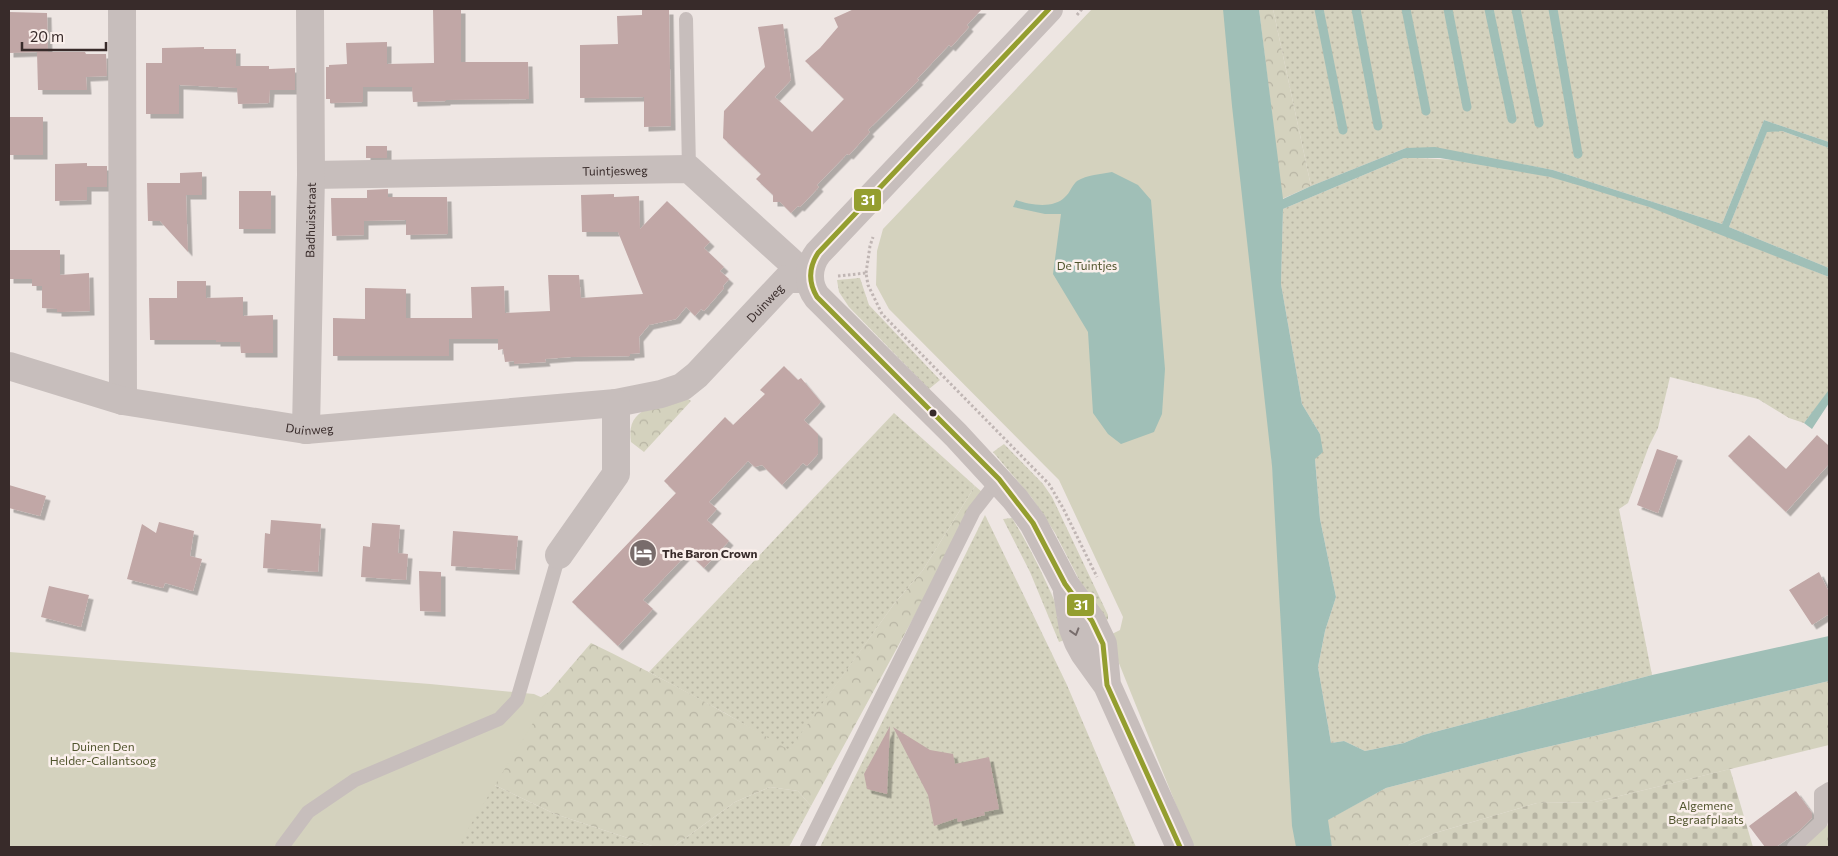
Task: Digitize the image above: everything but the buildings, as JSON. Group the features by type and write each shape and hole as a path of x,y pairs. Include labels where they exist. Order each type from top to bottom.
{"street":[{"path":"122,9 123,400"},
{"name":"Badhuisstraat","path":"306,430 311,175 310,9"},
{"path":"1049,9 818,253 813,262 810,279 817,297 999,479 1034,523 1065,584 1092,621 1103,644 1107,684 1180,847"},
{"path":"689,169 810,279"},
{"name":"Tuintjesweg","path":"311,175 689,169"},
{"name":"Duinweg","path":"9,366 123,400 306,430 616,403 661,394 682,387 697,375 787,279 810,279"},
{"path":"559,555 616,474 616,403"}],"lane":[{"path":"686,19 689,169"},
{"path":"807,847 974,511 999,479"},
{"path":"282,847 308,812 355,780 499,719 517,700 559,555"},
{"path":"1794,847 1821,822 1821,794 1829,788"}],"green space":[{"name":"De Tuintjes","path":"1092,9 1225,9 1252,206 1302,847 1193,847 1108,636 1120,630 1123,617 1059,480 889,309 876,285 877,251 883,229"},
{"path":"1259,9 1273,9 1311,186 1282,199"},
{"path":"1273,9 1829,9 1829,142 1764,120 1722,224 1553,170 1510,162 1406,148 1311,186"},
{"path":"1767,131 1782,131 1829,148 1829,268 1729,227"},
{"path":"1404,158 1460,161 1514,169 1568,181 1622,197 1674,216 1829,277 1829,391 1804,423 1789,418 1758,399 1670,377 1658,428 1649,446 1628,503 1619,509 1652,675 1423,735 1404,743 1365,751 1344,741 1331,743 1318,667 1325,631 1336,597 1320,519 1315,459 1320,434 1302,404 1281,284 1283,209"},
{"path":"860,278 869,305 940,380 929,389 849,307 839,292 837,280"},
{"path":"688,399 691,401 644,452 631,442 631,430 639,414 657,405"},
{"path":"894,413 975,486 923,570 894,604 789,751 725,713 649,672"},
{"path":"1004,444 1043,484 1052,497 1108,615 1108,619 1102,624 1055,533 1032,498 993,452"},
{"path":"975,486 982,492 811,806 798,791 770,787 735,802 673,847 655,847 555,814 484,780 454,752 549,692 591,643 692,695 789,750 894,604 923,570"},
{"path":"985,515 1067,685 1136,847 820,847"},
{"path":"1012,518 1044,577 1070,638 1059,642 1030,572 1003,519"},
{"name":"Duinen Den Helder-Callantsoog","path":"9,652 430,684 534,694 547,700 457,847 9,847"},
{"path":"1829,681 1829,745 1595,802 1537,803 1435,833 1404,847 1332,847 1327,820 1386,788 1530,751"},
{"name":"Algemene Begraafplaats","path":"1730,769 1753,847 1404,847 1435,833 1537,803 1595,802"},
{"path":"484,780 555,814 655,847 295,847"},
{"path":"770,787 798,791 811,806 789,847 673,847 735,802"},
{"path":"1829,824 1829,847 1800,847 1803,846"}],"water":[{"path":"1223,9 1259,9 1283,199 1406,148 1435,147 1553,170 1722,224 1764,120 1829,142 1829,148 1782,131 1767,132 1729,227 1829,268 1829,277 1649,207 1581,186 1550,177 1440,158 1404,158 1283,209 1281,284 1302,404 1320,434 1323,452 1315,459 1320,519 1336,597 1325,631 1318,667 1331,743 1344,741 1365,751 1404,743 1423,735 1652,675 1829,636 1829,681 1530,751 1386,788 1328,820 1332,847 1296,847 1292,826 1272,466"},
{"path":"1112,172 1138,185 1151,200 1165,369 1162,414 1154,432 1121,444 1108,434 1093,413 1088,332 1053,274 1061,214 1045,214 1013,207 1016,200 1042,205 1055,203 1067,195 1077,181 1090,176"},
{"path":"1829,387 1829,403 1812,429 1804,423"}],"waterway":[{"path":"1319,9 1343,130"},
{"path":"1356,9 1378,126"},
{"path":"1406,9 1426,111"},
{"path":"1448,9 1467,107"},
{"path":"1489,9 1512,119"},
{"path":"1516,9 1539,123"},
{"path":"1553,9 1578,154"}],"transit line":[{"name":"31","path":"1049,9 818,253 811,269 811,280 817,297 999,479 1033,523 1065,584 1092,621 1103,644 1107,685 1180,847"}],"place":[{"name":"The Baron Crown","path":"643,553"}]}
